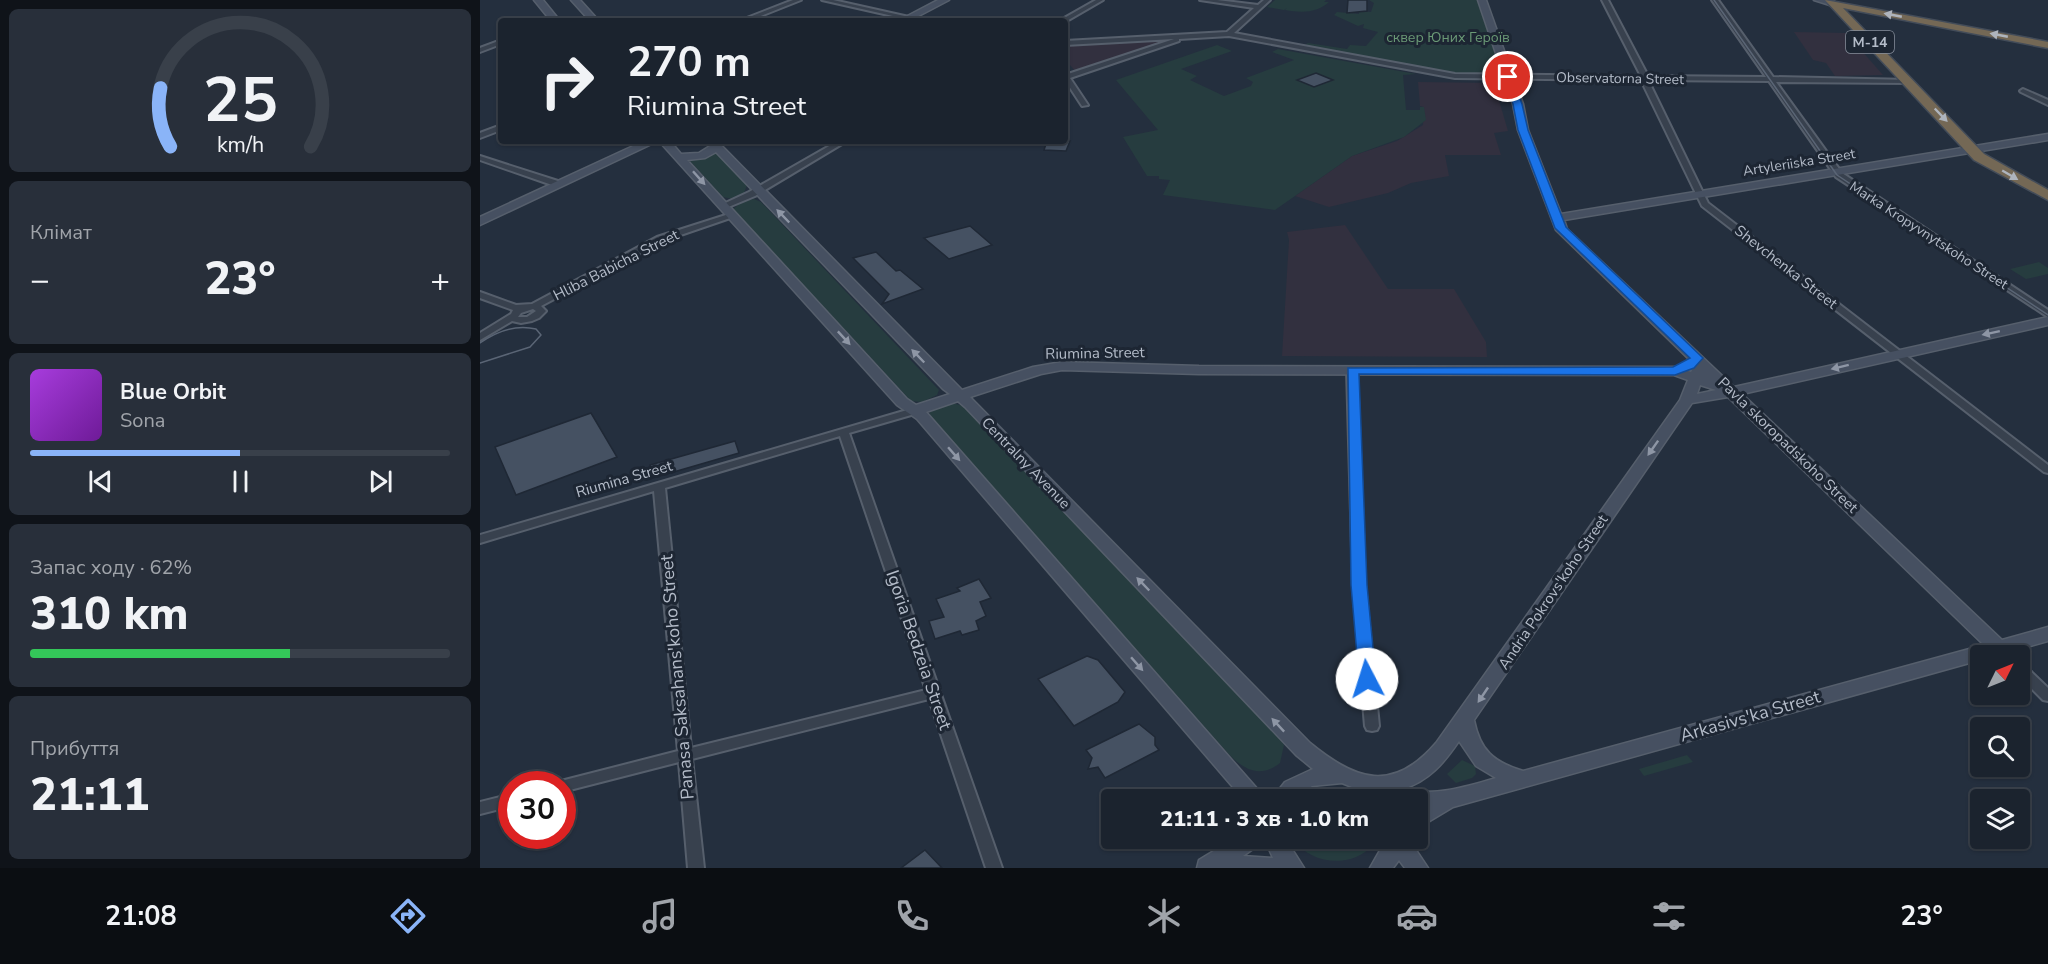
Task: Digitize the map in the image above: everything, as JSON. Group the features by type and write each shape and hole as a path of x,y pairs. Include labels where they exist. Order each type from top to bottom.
{"highway":[{"name":"М-14","path":"1831,2 2048,45"},
{"name":"М-14","path":"1831,2 1974,151 1986,161 2048,196"}],"street":[{"path":"538,0 553,18"},
{"path":"574,0 592,18"},
{"path":"750,18 798,0"},
{"path":"825,0 902,18"},
{"path":"908,18 945,0"},
{"path":"1067,18 1100,0"},
{"path":"1203,0 1258,7"},
{"path":"1229,34 1267,0"},
{"name":"Pavla skoropadskoho Street","path":"1482,0 1518,104 1523,130 1562,230 1996,645"},
{"name":"Shevchenka Street","path":"1605,0 1708,206 2048,470"},
{"name":"Marka Kropyvnytskoho Street","path":"1715,0 1835,172 2048,314"},
{"path":"1818,0 1831,2"},
{"name":"Observatorna Street","path":"1182,37 1229,34 1437,74 1508,77 1908,81"},
{"path":"1068,43 1182,37"},
{"path":"1068,75 1182,37"},
{"path":"480,50 498,43"},
{"path":"1068,79 1084,105"},
{"path":"2023,92 2048,103"},
{"path":"480,136 498,128"},
{"name":"Artyleriiska Street","path":"1556,218 2048,137"},
{"path":"480,221 646,144"},
{"path":"667,144 902,402 914,411 1247,789"},
{"path":"680,157 701,156 713,144"},
{"name":"Centralny Avenue","path":"713,144 1290,737 1321,765 1372,789"},
{"name":"Hliba Babicha Street","path":"531,307 660,239 728,211 758,190 838,144"},
{"path":"480,158 558,184"},
{"path":"480,295 513,316 539,314 541,309 531,307 513,316 480,337"},
{"path":"1687,400 2048,321"},
{"path":"1675,371 1690,365 1697,358"},
{"name":"Andria Pokrovs'koho Street","path":"1385,789 1421,774 1465,721 1687,400 1698,377 1700,366 1697,358"},
{"name":"Riumina Street","path":"480,538 844,433 1038,370 1062,366 1675,371 1698,377 1732,391"},
{"path":"1352,370 1359,585 1372,726"},
{"name":"Igoria Bedzeia Street","path":"844,433 994,868"},
{"name":"Panasa Saksahans'koho Street","path":"659,485 696,868"},
{"name":"Arkasivs'ka Street","path":"2018,645 2048,634"},
{"name":"Arkasivs'ka Street","path":"1428,800 1452,799 1970,660"},
{"path":"2030,679 2048,696"},
{"path":"576,782 684,754 896,705 934,693"},
{"path":"1465,721 1468,740 1478,755 1496,770 1522,779"},
{"path":"1291,789 1305,780 1319,776 1347,776"},
{"name":"Arkasivs'ka Street","path":"1428,813 1452,799"},
{"path":"480,808 498,804"},
{"path":"1205,867 1235,849"},
{"path":"1279,849 1284,859 1293,868"},
{"path":"1381,868 1389,859 1393,849"},
{"path":"1404,849 1417,868"},
{"path":"1205,867 1240,865 1286,868"}],"shaded area":[{"path":"1794,32 1846,33 1883,75 1835,76 1826,63 1813,60"},
{"path":"1164,39 1167,42 1076,72 1068,63 1068,44"},
{"path":"1418,82 1494,83 1508,131 1494,133 1501,155 1445,155 1449,176 1411,183 1388,193 1329,207 1295,196 1352,156 1397,141 1423,125 1424,107 1420,106"},
{"path":"1345,225 1388,289 1454,289 1486,342 1487,357 1282,356 1289,240 1287,232"}],"green space":[{"path":"1275,0 1326,0 1324,2 1329,2 1314,10 1297,12 1285,10 1287,8 1284,10 1267,7"},
{"name":"сквер Юних Героїв","path":"1369,0 1477,0 1501,72 1487,75 1465,75 1437,72 1305,45 1308,43 1347,49 1350,45 1366,46 1378,32 1363,28 1364,24 1358,26 1334,15 1337,12 1359,14 1359,11 1371,12 1374,3"},
{"path":"1217,45 1232,51 1181,69 1197,76 1190,80 1224,96 1251,86 1253,82 1246,78 1294,60 1272,52 1278,49 1416,74 1403,75 1406,110 1420,110 1420,107 1424,107 1426,120 1404,137 1352,156 1275,210 1163,195 1170,180 1159,179 1159,176 1147,176 1123,137 1158,130 1116,80"},
{"path":"717,153 747,185 744,193 733,199 723,197 690,161"},
{"path":"754,199 761,202 939,390 937,395 922,402 911,401 733,209 743,201"},
{"path":"2039,262 2048,268 2048,274 2026,279 2010,269"},
{"path":"949,402 963,406 1275,731 1284,745 1280,763 1265,771 1251,770 1244,767 1226,751 929,416 931,409"},
{"path":"1687,755 1693,762 1644,776 1639,769"},
{"path":"1462,760 1475,766 1476,774 1472,778 1456,783 1447,774"},
{"path":"1302,849 1369,849 1360,855 1336,861 1312,855"}],"building":[{"path":"1348,0 1367,0 1367,11 1347,13"},
{"path":"1316,73 1333,80 1314,87 1297,80"},
{"path":"1070,141 1066,151 1044,150 1046,144 1068,144"},
{"path":"970,226 992,245 949,259 924,238"},
{"path":"876,252 896,271 900,270 923,289 882,304 889,294 853,258"},
{"path":"591,413 617,457 516,495 495,447"},
{"path":"735,441 739,453 653,478 650,465"},
{"path":"979,579 991,598 980,602 986,616 976,621 979,630 962,635 960,631 935,639 929,621 944,617 936,599 960,591 957,588"},
{"path":"1087,656 1098,660 1125,692 1118,702 1074,726 1038,679"},
{"path":"1139,724 1155,737 1155,745 1159,750 1105,778 1098,767 1088,769 1092,758 1086,750"},
{"path":"925,850 942,868 901,868"}],"tram line":[{"path":"1714,0 1837,175 2048,315"},
{"path":"480,343 500,332 521,327 536,329 541,335 530,347 480,363"}],"route":[{"path":"1367,679 1359,585 1352,370 1675,371 1690,365 1697,358 1558,225 1523,130 1518,104 1508,77"}]}
